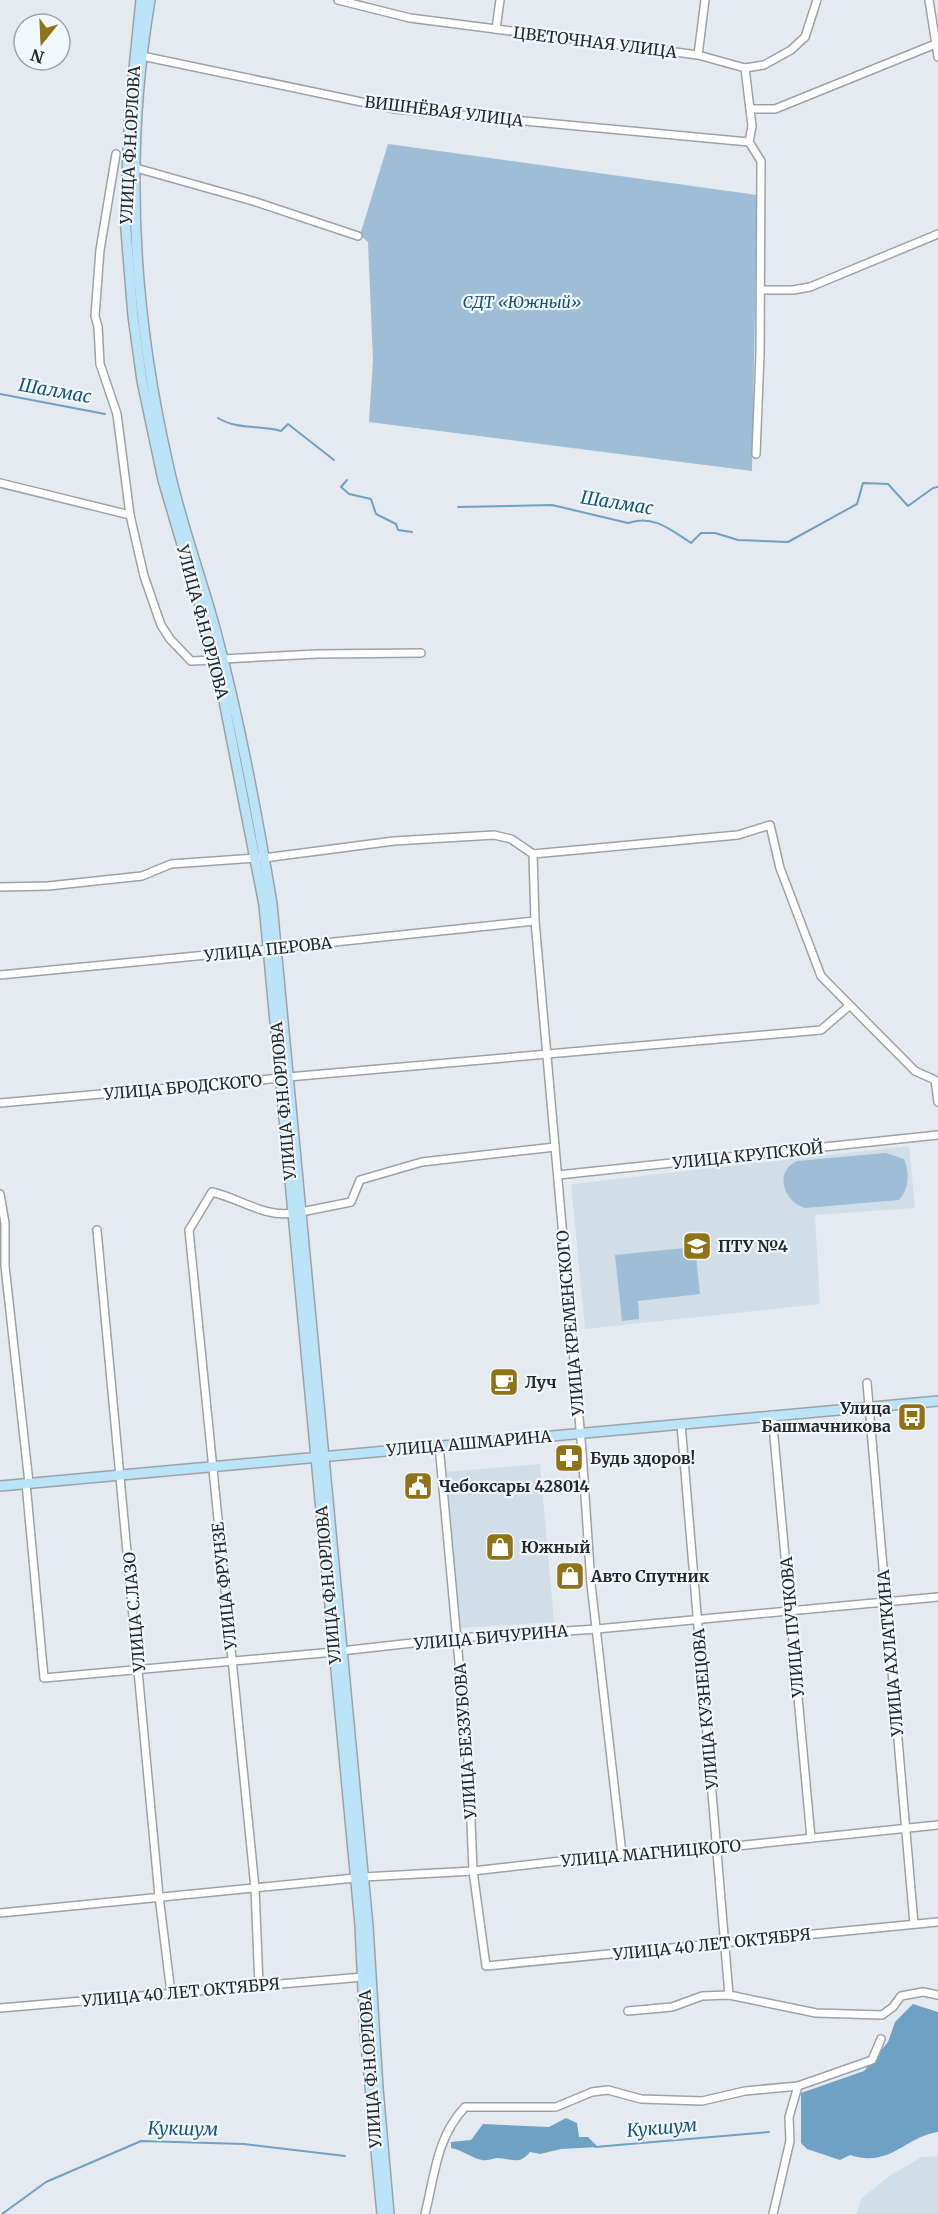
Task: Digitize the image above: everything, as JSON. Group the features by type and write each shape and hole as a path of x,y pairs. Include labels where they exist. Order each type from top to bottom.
{"street":[{"name":"УЛИЦА Ф.Н.ОРЛОВА","path":"141,0 131,168 136,264 151,375 168,464 220,659 261,858 274,948 284,1078 389,2214"},
{"name":"УЛИЦА Ф.Н.ОРЛОВА","path":"132,155 150,0"},
{"name":"ЦВЕТОЧНАЯ УЛИЦА","path":"338,0 410,18 698,55 745,68"},
{"path":"496,29 500,0"},
{"path":"698,55 705,0"},
{"path":"756,454 761,290 761,161 749,142 751,109 745,68 764,65 791,50 805,38 817,0"},
{"path":"929,0 938,57"},
{"path":"751,109 775,109 936,44"},
{"name":"ВИШНЁВАЯ УЛИЦА","path":"142,56 395,109 749,142"},
{"path":"116,154 100,250 95,316 103,378 117,414 130,515 144,576 161,625 170,639 191,661 317,654 421,653"},
{"path":"131,168 253,201 358,236"},
{"path":"761,290 793,290 810,287 938,234"},
{"path":"0,483 130,515"},
{"path":"0,887 48,886 142,876 171,864 261,858 394,841 494,835 511,839 533,855 738,835 770,825 780,868 817,968 825,983 915,1071 936,1080 938,1102"},
{"name":"УЛИЦА КРЕМЕНСКОГО","path":"533,855 535,921 591,1584 622,1854"},
{"name":"УЛИЦА ПЕРОВА","path":"0,975 535,921"},
{"name":"УЛИЦА БРОДСКОГО","path":"0,1103 821,1030 849,1006"},
{"name":"УЛИЦА КРУПСКОЙ","path":"558,1175 938,1135"},
{"path":"297,1213 351,1202 360,1180 422,1162 555,1147"},
{"name":"УЛИЦА ФРУНЗЕ","path":"259,1986 255,1888 189,1230 212,1192 246,1202 273,1214 297,1213"},
{"path":"0,1194 1,1213 5,1223 5,1266 28,1483"},
{"name":"УЛИЦА С.ЛАЗО","path":"97,1230 97,1252 140,1669 159,1896 171,1993"},
{"name":"УЛИЦА АХЛАТКИНА","path":"867,1383 914,1924"},
{"name":"УЛИЦА АШМАРИНА","path":"0,1486 938,1401"},
{"name":"УЛИЦА ПУЧКОВА","path":"772,1415 811,1838"},
{"name":"УЛИЦА КУЗНЕЦОВА","path":"681,1424 729,1995"},
{"name":"УЛИЦА БЕЗЗУБОВА","path":"439,1445 469,1771 473,1871 486,1966"},
{"name":"УЛИЦА БИЧУРИНА","path":"28,1483 44,1678 338,1652 457,1638 597,1629 938,1596"},
{"name":"УЛИЦА МАГНИЦКОГО","path":"0,1913 359,1877 473,1871 622,1854 717,1848 938,1825"},
{"name":"УЛИЦА Ф.Н.ОРЛОВА","path":"359,1877 371,2111 382,2214"},
{"name":"УЛИЦА 40 ЛЕТ ОКТЯБРЯ","path":"486,1966 938,1922"},
{"name":"УЛИЦА 40 ЛЕТ ОКТЯБРЯ","path":"0,2008 363,1977"},
{"path":"628,2011 672,2007 702,1996 729,1995 816,2013 882,2015 893,2007 901,1996 922,1992 938,1995"},
{"path":"425,2214 438,2150 452,2121 465,2107 556,2107 592,2092 608,2090 642,2099 702,2101 746,2091 798,2086 872,2060 881,2039"},
{"path":"773,2214 790,2142 789,2117 798,2086"}],"shaded area":[{"name":"ПТУ №4","path":"909,1146 915,1208 815,1215 820,1304 585,1329 571,1184"},
{"name":"Южный","path":"540,1464 554,1622 461,1628 445,1472"},
{"path":"913,2004 938,2012 938,2132 926,2135 887,2155 876,2158 850,2155 840,2160 807,2149 801,2143 801,2093 864,2071 888,2042 895,2022"},
{"path":"566,2118 577,2123 579,2137 588,2137 598,2147 561,2149 540,2154 530,2152 518,2160 496,2158 482,2160 451,2148 451,2142 471,2140 483,2124 549,2127"},
{"path":"938,2156 938,2214 856,2214 862,2198 891,2175 922,2157"}],"green space":[{"name":"СДТ «Южный»","path":"388,144 757,195 752,471 369,422 373,360 368,242 360,235"},
{"path":"886,1153 904,1159 906,1164 907,1186 899,1200 805,1208 792,1200 784,1186 785,1172 797,1161"},
{"path":"695,1247 700,1294 638,1301 639,1319 622,1321 615,1255"}],"waterway":[{"name":"Шалмас","path":"0,394 105,414"},
{"name":"Шалмас","path":"218,418 241,426 281,431 288,424 334,460"},
{"name":"Шалмас","path":"347,480 341,487 349,494 371,499 376,514 396,524 398,530 412,532"},
{"name":"Шалмас","path":"458,507 552,505 628,523 646,520 654,522 691,543 701,533 715,533 738,540 788,542 857,504 863,483 888,484 908,506 933,488 938,487"},
{"name":"Кукшум","path":"595,2147 769,2132"},
{"name":"Кукшум","path":"2,2214 46,2182 141,2141 244,2144 345,2156"}],"place":[{"name":"ПТУ №4","path":"697,1246"},
{"name":"Луч","path":"504,1382"},
{"name":"Улица Башмачникова","path":"912,1417"},
{"name":"Будь здоров!","path":"569,1458"},
{"name":"Чебоксары 428014","path":"418,1486"},
{"name":"Южный","path":"500,1547"},
{"name":"Авто Спутник","path":"570,1576"}]}
